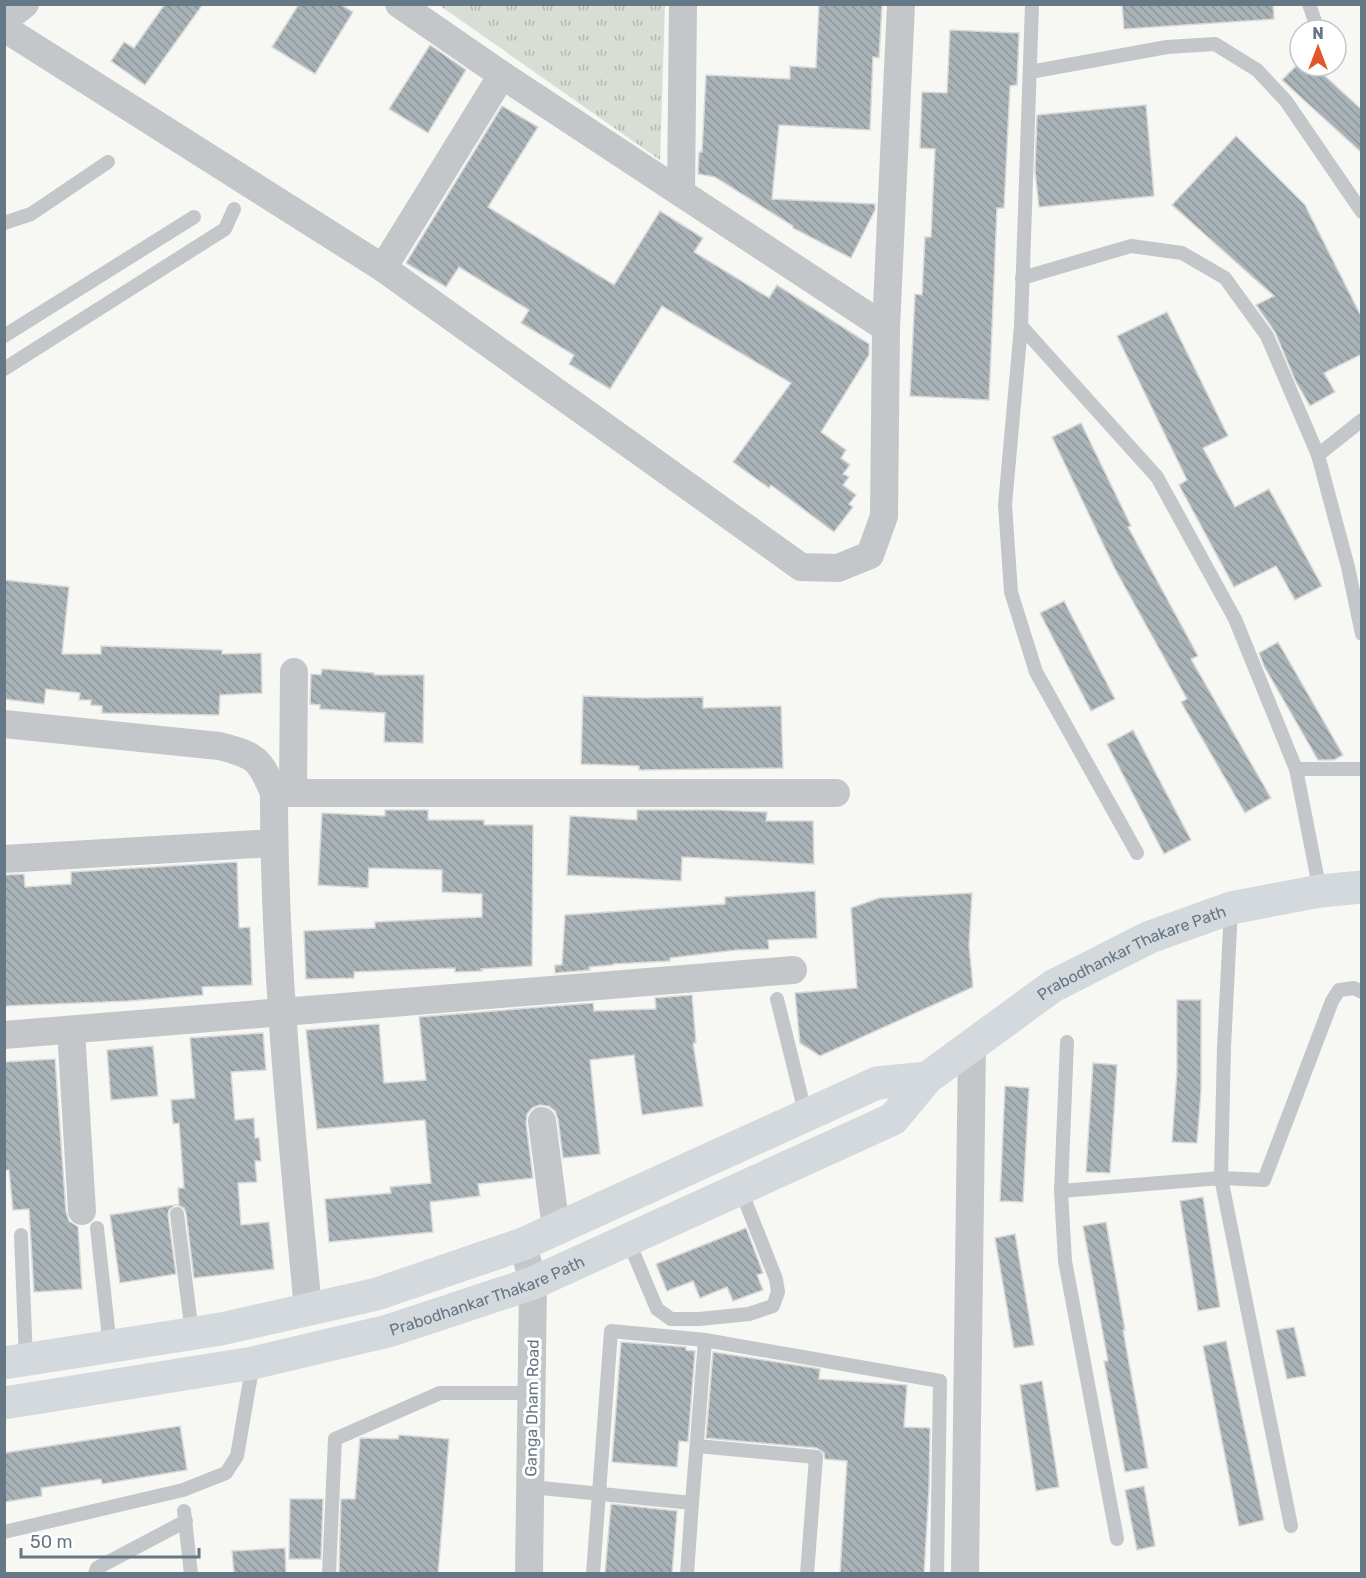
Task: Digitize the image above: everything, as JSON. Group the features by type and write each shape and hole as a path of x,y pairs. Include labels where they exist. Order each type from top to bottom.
{"main road":[{"name":"Prabodhankar Thakare Path","path":"4,1403 254,1363 388,1331 533,1283 893,1119 927,1078 1053,986 1150,937 1231,908 1320,891 1362,887"},
{"name":"Prabodhankar Thakare Path","path":"15,1361 221,1329 377,1294 523,1244 877,1083 927,1078"}],"street":[{"path":"4,20 25,4"},
{"path":"681,193 683,4"},
{"path":"4,28 383,268 801,567 838,568 870,555 884,516 886,328 901,4"},
{"path":"403,5 502,75 886,328"},
{"path":"383,268 502,75"},
{"path":"294,672 284,793 274,843 281,1013 308,1309"},
{"path":"4,724 219,746 244,752 264,767 284,793"},
{"path":"284,793 836,793"},
{"path":"4,859 274,843"},
{"path":"4,1035 793,970"},
{"path":"71,1030 90,1220"},
{"path":"965,1574 972,1046"},
{"path":"542,1122 556,1229"},
{"name":"Ganga Dham Road","path":"523,1244 533,1283 529,1574"}],"lane":[{"path":"1032,4 1021,326 1005,505 1011,592 1036,672 1137,853"},
{"path":"1030,72 1167,47 1215,44 1257,70 1286,101 1362,212"},
{"path":"4,223 31,214 108,162"},
{"path":"4,369 225,229 234,208"},
{"path":"4,336 194,217"},
{"path":"1022,278 1131,246 1182,253 1225,278 1267,336 1318,455 1348,567 1362,634"},
{"path":"1021,326 1157,477 1235,619 1296,769 1320,891"},
{"path":"1318,455 1362,420"},
{"path":"1296,769 1362,769"},
{"path":"1231,908 1224,1047 1221,1178 1291,1526"},
{"path":"1061,1191 1221,1178 1264,1180 1332,1000 1340,990 1354,988 1362,992"},
{"path":"777,999 806,1116"},
{"path":"1067,1042 1061,1191 1065,1260 1117,1539"},
{"path":"628,1240 657,1309 671,1319 749,1314 773,1306 778,1292 776,1279 740,1188"},
{"path":"177,1214 192,1333"},
{"path":"90,1220 110,1347"},
{"path":"15,1361 21,1234"},
{"path":"593,1574 611,1331 705,1340 940,1381 937,1574"},
{"path":"687,1574 705,1340"},
{"path":"4,1532 183,1490 226,1473 237,1456 254,1363"},
{"path":"329,1574 335,1438 440,1393 532,1393"},
{"path":"697,1446 816,1457 807,1574"},
{"path":"531,1486 692,1503"},
{"path":"95,1574 98,1568 185,1516 191,1574"}],"green space":[{"path":"439,5 665,5 660,160"}],"building":[{"path":"165,4 203,4 145,85 111,61 124,42 134,48"},
{"path":"299,4 340,4 353,12 315,74 272,47"},
{"path":"819,4 882,5 879,58 873,57 870,130 779,125 772,199 875,204 875,210 851,258 793,228 715,177 698,174 699,152 702,152 706,75 790,79 790,66 816,68"},
{"path":"1122,4 1273,4 1274,19 1124,29"},
{"path":"950,30 1019,33 1017,85 1010,86 1004,208 997,208 989,400 910,396 915,294 922,295 925,237 931,237 935,149 920,148 922,92 947,93"},
{"path":"430,45 466,70 428,133 389,109"},
{"path":"1288,74 1288,78 1327,78 1362,110 1362,153 1282,80"},
{"path":"1146,105 1154,196 1039,207 1035,171 1037,115"},
{"path":"502,106 538,127 488,207 614,285 660,211 703,238 694,252 769,298 777,285 869,344 869,355 821,432 846,450 841,458 850,465 843,474 849,477 843,485 856,495 849,504 853,507 834,532 771,485 769,488 733,462 791,383 662,306 610,389 569,364 574,355 521,323 529,310 459,267 446,287 406,263"},
{"path":"1236,136 1305,205 1362,318 1362,354 1324,373 1335,392 1310,406 1296,382 1275,332 1256,305 1274,296 1172,205"},
{"path":"1167,312 1228,436 1203,448 1235,507 1269,489 1322,586 1295,600 1276,566 1234,587 1179,485 1187,480 1117,336"},
{"path":"1081,423 1131,526 1128,527 1198,656 1191,659 1271,798 1245,813 1181,702 1187,699 1115,569 1052,437"},
{"path":"4,580 69,587 62,654 101,654 101,646 222,650 222,654 261,653 262,693 220,695 219,715 102,713 102,706 91,705 91,700 79,700 80,693 46,689 44,704 4,699"},
{"path":"1064,601 1115,699 1091,711 1040,613"},
{"path":"1278,642 1343,755 1334,760 1318,760 1264,666 1259,653"},
{"path":"322,669 374,673 374,675 424,675 423,743 384,742 385,713 320,709 320,705 310,704 311,674 321,675"},
{"path":"583,696 703,697 703,708 781,706 783,768 639,770 639,766 581,764"},
{"path":"1133,730 1191,840 1164,854 1107,744"},
{"path":"385,810 428,810 428,820 484,820 484,825 533,825 532,966 455,972 455,968 354,972 354,978 306,979 304,931 375,928 375,922 482,917 482,894 442,892 442,870 369,868 368,888 318,885 322,813 385,816"},
{"path":"637,810 767,812 766,821 813,821 814,864 682,857 681,881 567,875 570,816 637,820"},
{"path":"237,862 239,928 250,927 252,985 202,987 203,995 128,1001 4,1006 4,875 24,874 25,887 71,884 71,872"},
{"path":"815,891 817,938 768,940 769,949 736,950 670,958 670,961 613,964 589,967 590,970 555,973 555,965 562,965 565,915 725,904 725,897"},
{"path":"972,893 969,946 973,987 820,1056 800,1043 795,993 857,988 851,908 879,898"},
{"path":"692,995 696,1043 693,1043 703,1106 642,1115 634,1055 590,1060 600,1154 563,1158 555,1111 548,1106 539,1105 527,1114 526,1123 533,1178 478,1184 480,1196 430,1202 433,1232 329,1242 325,1199 391,1193 390,1187 431,1183 425,1120 317,1129 306,1030 379,1024 384,1083 426,1080 419,1017 593,1003 594,1011 656,1009 655,998"},
{"path":"1177,1000 1201,1000 1201,1091 1197,1143 1172,1142 1177,1071"},
{"path":"263,1033 266,1070 231,1072 235,1120 254,1118 255,1138 259,1138 261,1161 255,1161 257,1182 238,1183 241,1225 269,1222 274,1269 194,1278 186,1213 184,1208 177,1205 179,1205 178,1188 184,1188 179,1123 173,1124 171,1100 195,1098 190,1038"},
{"path":"153,1046 158,1096 111,1100 107,1050"},
{"path":"55,1059 66,1212 69,1221 78,1227 82,1289 34,1292 29,1209 13,1210 9,1170 4,1170 4,1062"},
{"path":"1093,1063 1117,1065 1110,1173 1086,1172"},
{"path":"1005,1086 1029,1088 1023,1202 1000,1201"},
{"path":"1203,1197 1220,1307 1198,1311 1180,1201"},
{"path":"175,1205 169,1210 168,1215 176,1274 120,1283 110,1215"},
{"path":"1106,1222 1148,1468 1125,1472 1104,1361 1108,1361 1083,1226"},
{"path":"746,1228 763,1273 757,1275 763,1290 733,1301 727,1287 700,1298 693,1281 667,1291 656,1264"},
{"path":"1015,1234 1034,1345 1014,1348 995,1238"},
{"path":"1294,1327 1306,1376 1287,1379 1276,1330"},
{"path":"1226,1341 1264,1520 1239,1526 1203,1346"},
{"path":"621,1342 686,1347 686,1350 695,1351 688,1442 679,1441 677,1467 612,1462"},
{"path":"713,1352 820,1369 819,1379 907,1385 904,1427 930,1428 924,1574 840,1574 847,1461 825,1459 824,1453 817,1448 706,1438"},
{"path":"1042,1381 1059,1487 1036,1491 1020,1385"},
{"path":"180,1426 187,1470 102,1484 101,1479 41,1488 42,1496 4,1502 4,1453"},
{"path":"399,1435 449,1439 438,1574 339,1574 341,1499 355,1499 360,1438 398,1439"},
{"path":"1144,1486 1155,1546 1137,1550 1125,1490"},
{"path":"290,1499 323,1499 321,1559 289,1559"},
{"path":"611,1504 677,1511 672,1574 605,1574"},
{"path":"285,1548 286,1574 234,1574 232,1551"}]}
